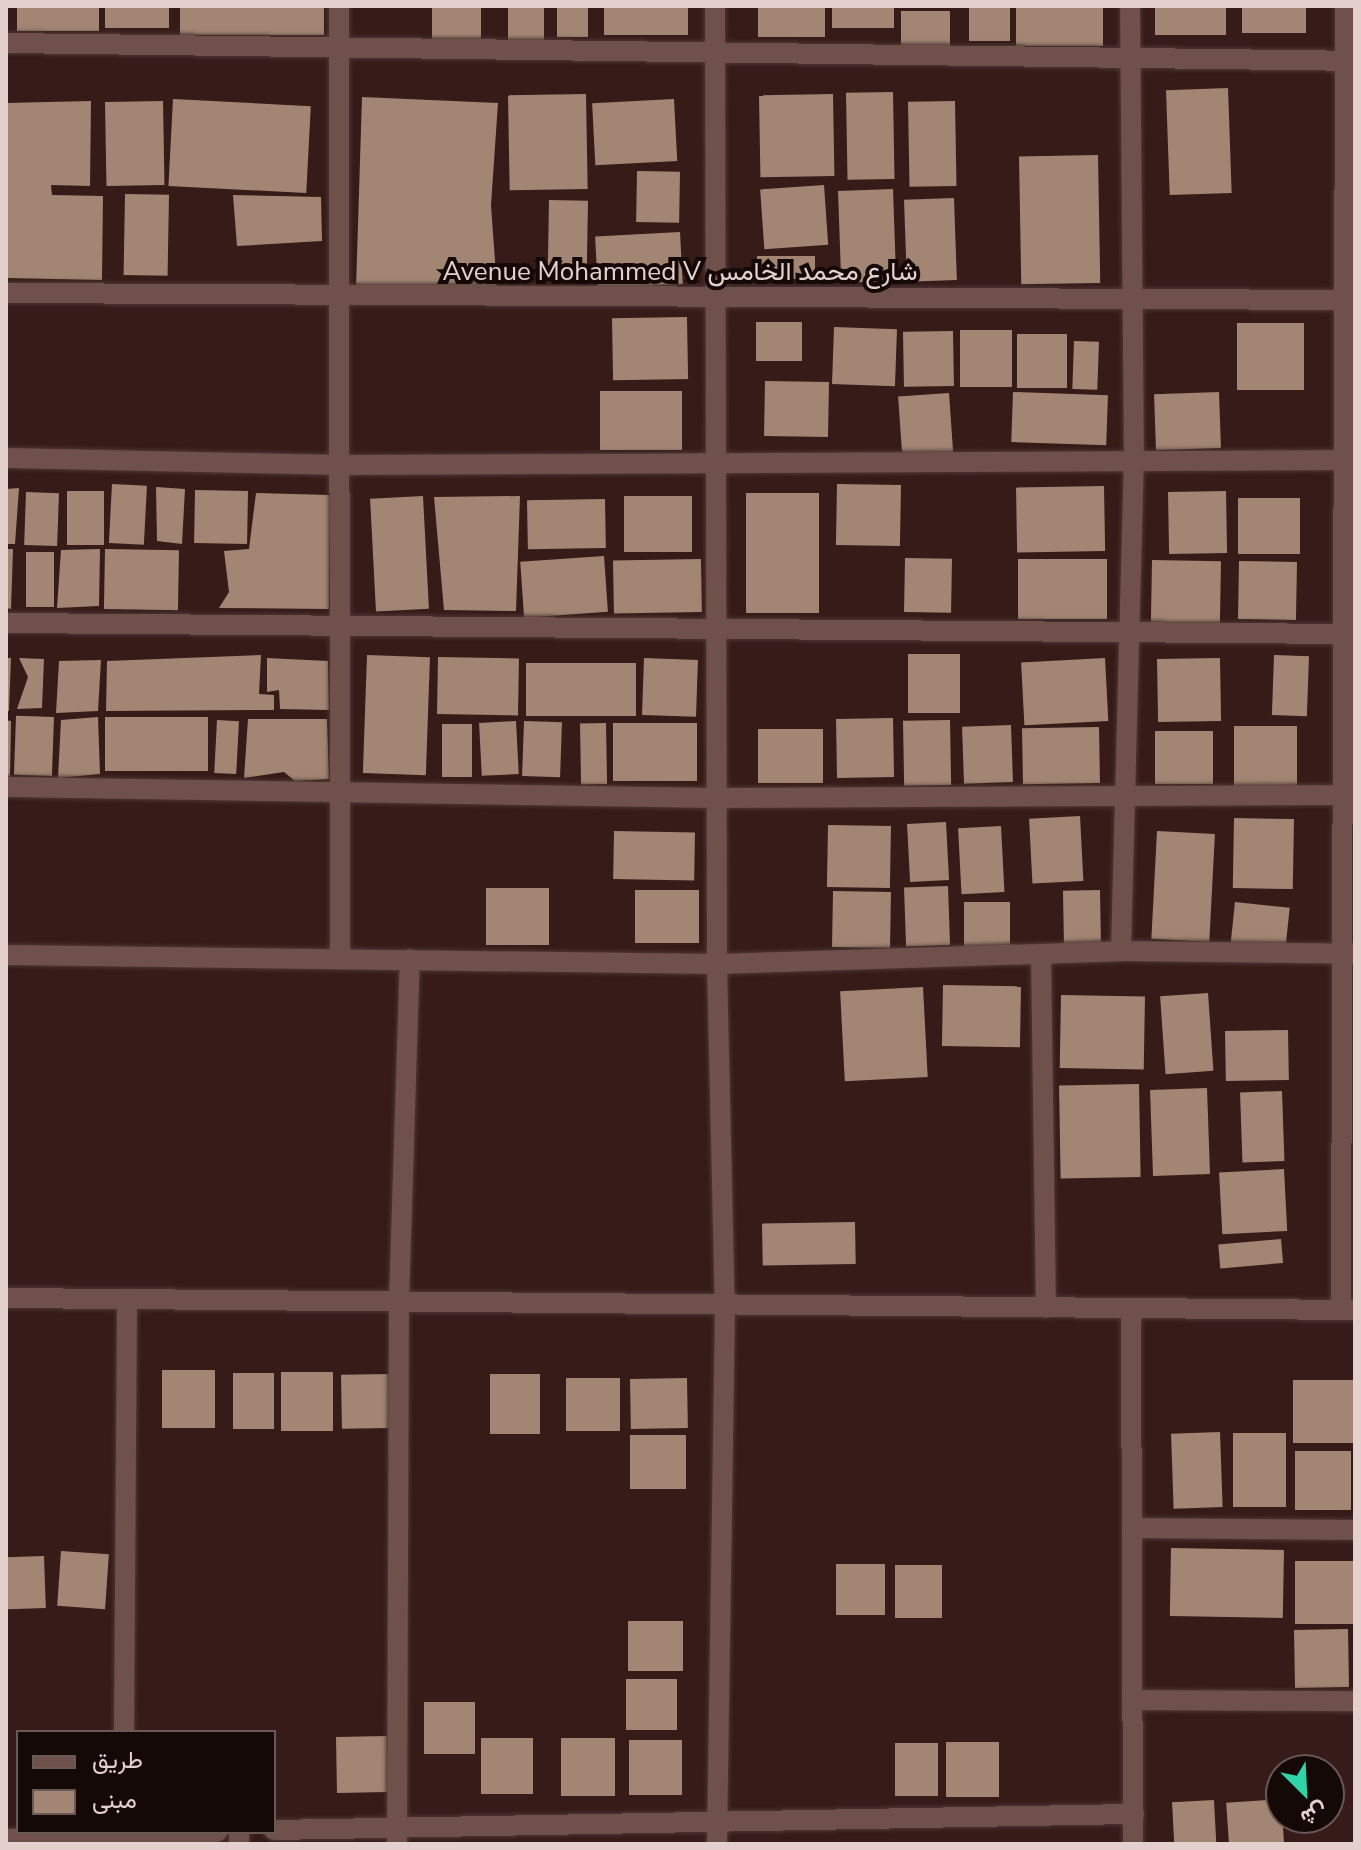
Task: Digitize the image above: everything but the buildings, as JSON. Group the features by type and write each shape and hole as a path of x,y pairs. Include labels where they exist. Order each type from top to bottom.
{"street":[{"path":"339,6 344,298 339,629 340,957"},
{"path":"715,6 717,964 725,1305 717,1834"},
{"path":"1121,951 1134,462 1133,56 1130,6"},
{"path":"6,1298 1348,1310 1350,61 1345,6"},
{"path":"6,43 1350,61"},
{"name":"Avenue Mohammed V شارع محمد الخامس","path":"6,293 344,298 1132,296 1348,300"},
{"path":"6,458 342,465 1348,460"},
{"path":"6,623 339,629 717,628 1348,634"},
{"path":"6,787 339,796 718,798 1124,792 1348,795"},
{"path":"6,955 717,964 1121,951 1348,954"},
{"path":"1041,954 1046,1308"},
{"path":"397,1836 399,1302 410,959"},
{"path":"124,1730 127,1299"},
{"path":"1131,1308 1133,1844"},
{"path":"1133,1528 1355,1530"},
{"path":"1134,1700 1355,1701"},
{"path":"276,1830 397,1836 717,1834 1134,1814"},
{"path":"6,1839 124,1834"}]}
